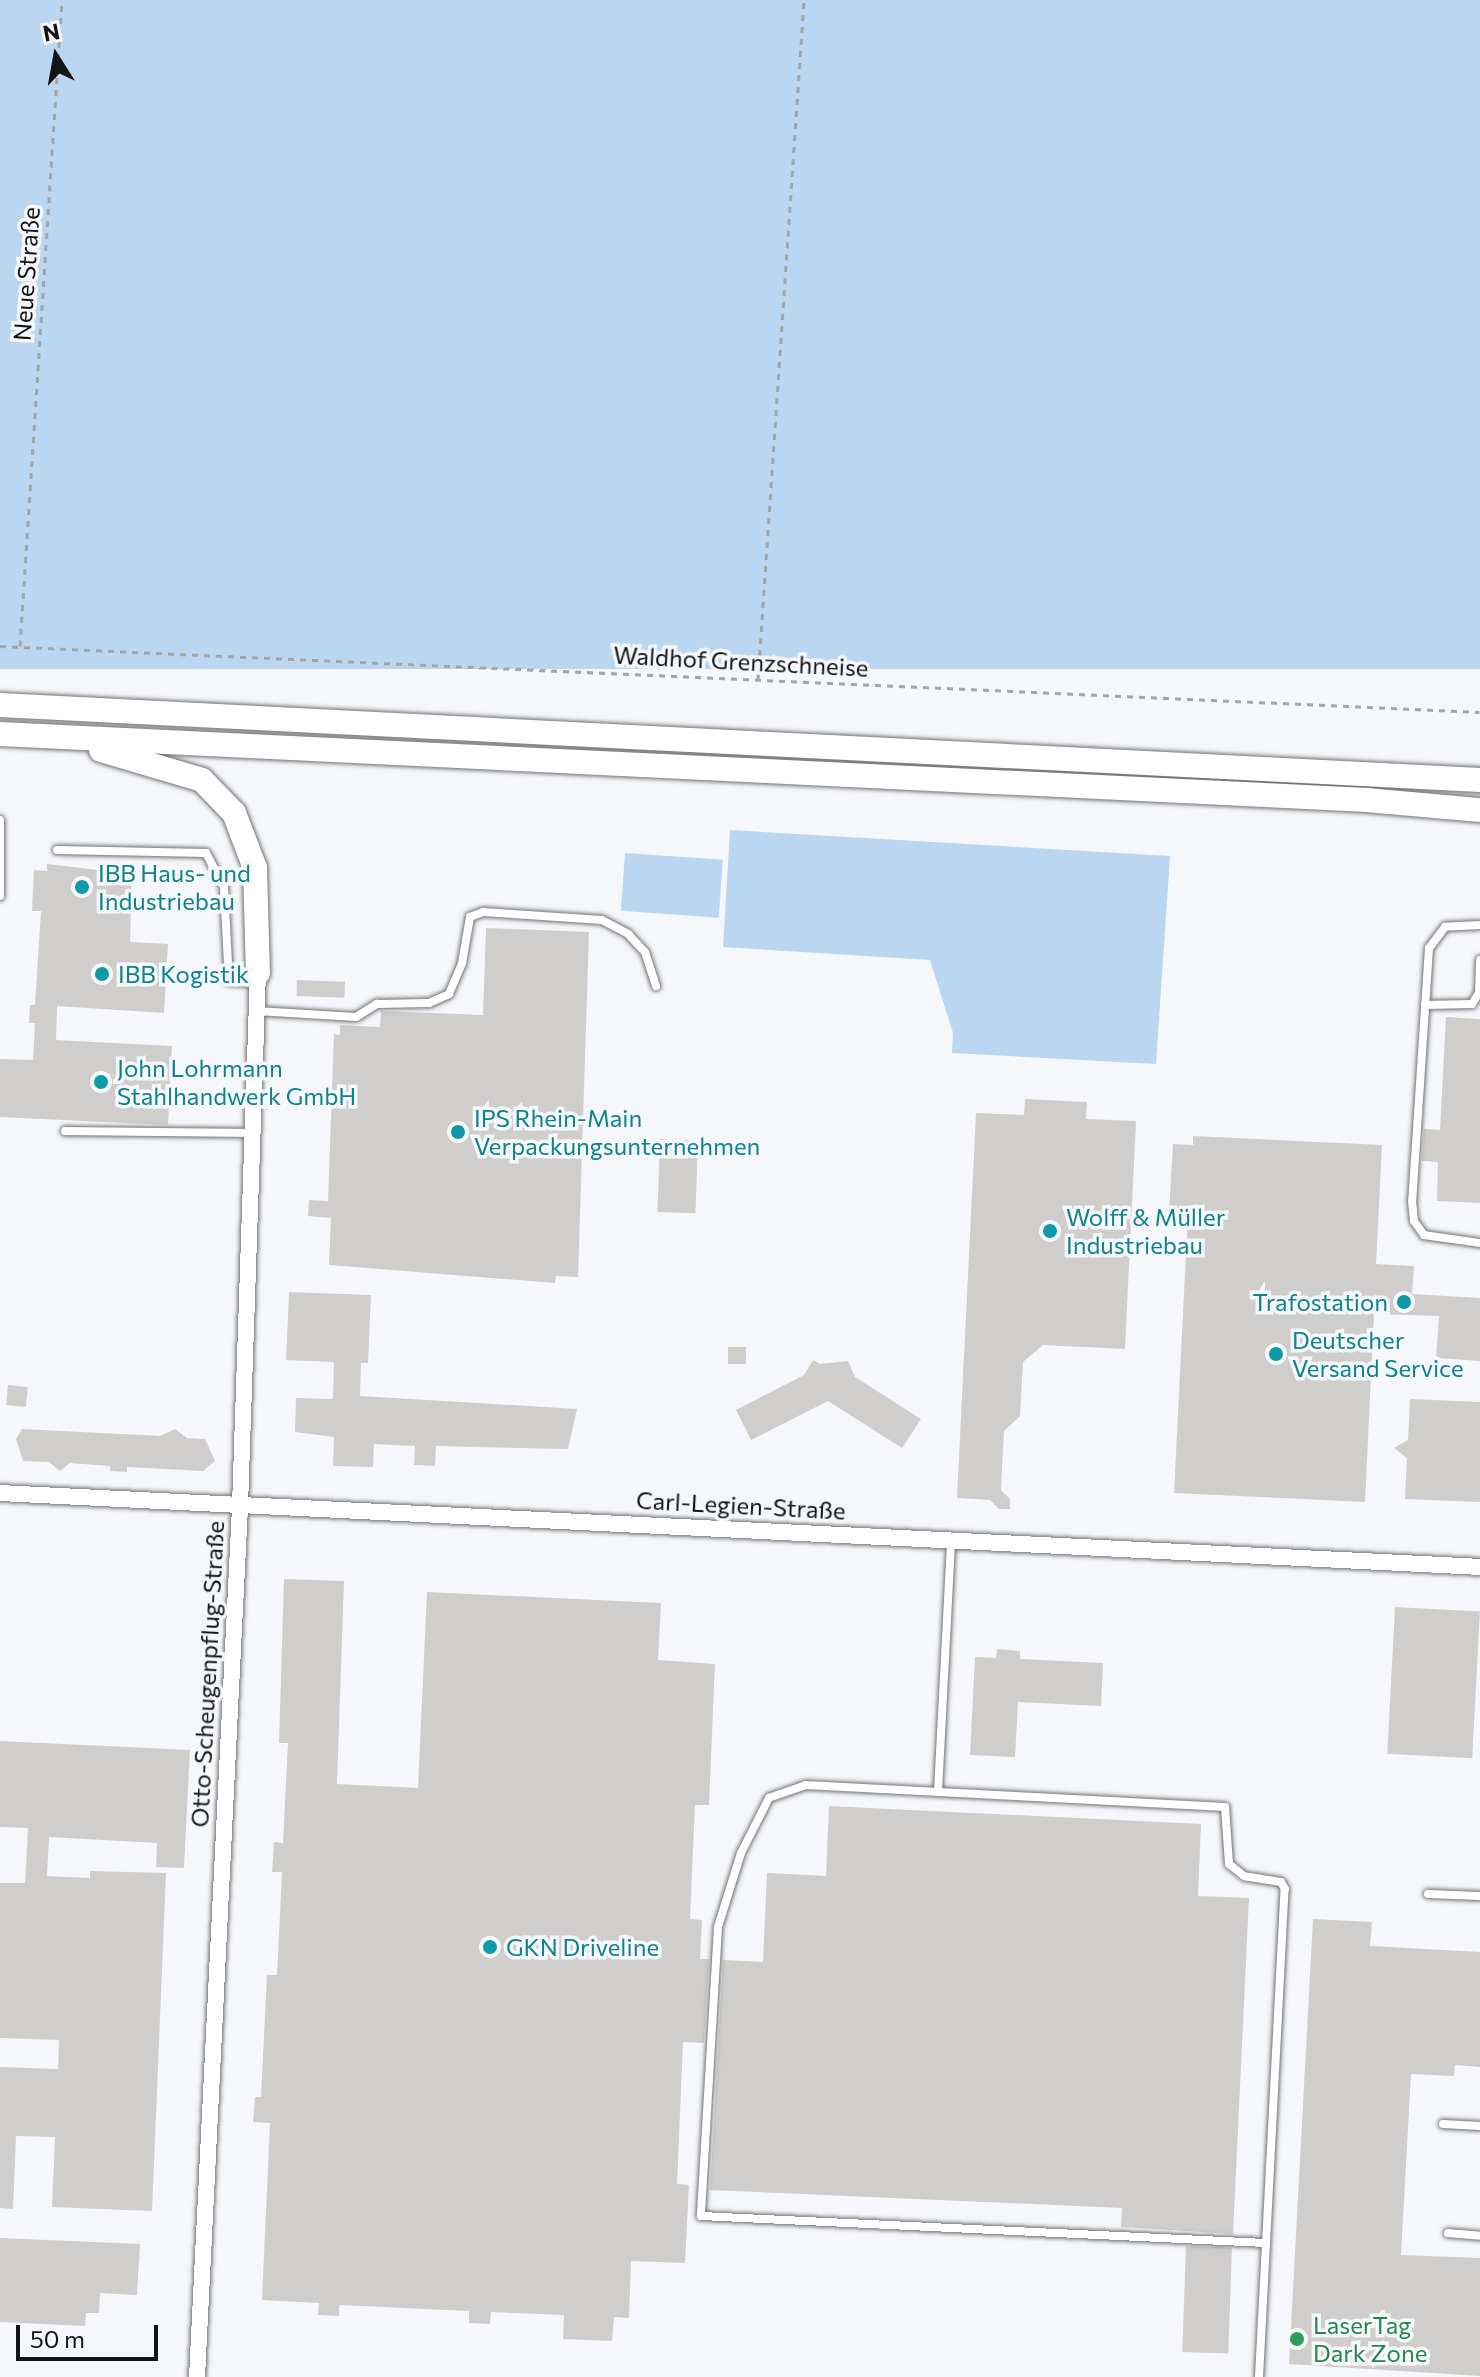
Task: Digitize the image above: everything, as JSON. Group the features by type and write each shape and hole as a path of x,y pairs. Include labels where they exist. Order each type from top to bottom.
{"main road":[{"path":"0,705 1480,780"},
{"path":"0,734 1367,800 1480,810"},
{"path":"56,737 202,780 224,800 242,827 253,860 258,978"}],"street":[{"name":"Otto-Scheugenpflug-Straße","path":"197,2377 240,1506 258,978"},
{"name":"Carl-Legien-Straße","path":"0,1493 1480,1567"}],"lane":[{"path":"0,820 0,896"},
{"path":"57,850 206,853 224,887 229,981 258,978"},
{"path":"257,1011 356,1017 377,1004 429,1003 449,994 462,963 470,917 483,912 602,920 628,934 645,952 656,986"},
{"path":"1480,925 1455,924 1432,938 1412,1214 1418,1229 1434,1239 1480,1243"},
{"path":"1425,1005 1472,1004 1479,993 1480,960"},
{"path":"65,1131 253,1133"},
{"path":"938,1791 951,1539"},
{"path":"1259,2377 1285,1901 1281,1882 1244,1876 1229,1864 1230,1821 1218,1803 806,1785 778,1791 762,1807 718,1927 701,2216 1266,2243"},
{"path":"1428,1894 1480,1896"},
{"path":"1443,2124 1480,2126"},
{"path":"1448,2233 1480,2236"}],"path":[{"name":"Neue Straße","path":"20,646 62,0"},
{"path":"758,680 804,0"},
{"name":"Waldhof Grenzschneise","path":"0,646 1480,712"}],"shaded area":[{"path":"0,0 1480,0 1480,669 0,669"},
{"path":"730,830 1170,856 1156,1064 952,1053 953,1033 930,960 723,947"},
{"path":"625,853 723,860 719,918 621,911"}],"building":[{"path":"47,864 132,874 130,942 168,944 164,1013 57,1006 56,1040 172,1046 168,1125 0,1117 0,1059 33,1060 35,1023 29,1023 30,1005 35,1005 41,911 32,911 34,870 47,871"},
{"name":"IPS Rhein-Main Verpackungsunternehmen","path":"486,928 589,932 578,1277 556,1276 555,1283 329,1265 331,1218 308,1216 309,1200 328,1201 334,1034 340,1035 340,1025 380,1027 381,1011 483,1015"},
{"path":"297,980 345,982 344,998 296,996"},
{"path":"1446,1017 1480,1019 1480,1203 1437,1201 1438,1162 1422,1161 1424,1129 1440,1130"},
{"name":"Wolff & Müller Industriebau","path":"1025,1099 1087,1102 1086,1119 1136,1121 1125,1349 1043,1345 1023,1362 1020,1416 1004,1431 1001,1490 1010,1499 1010,1509 999,1509 990,1500 957,1498 976,1113 1024,1115"},
{"name":"Deutscher Versand Service","path":"1193,1136 1382,1145 1376,1264 1414,1266 1412,1294 1480,1298 1480,1361 1436,1358 1439,1316 1374,1314 1365,1502 1174,1493 1188,1214 1169,1213 1173,1144 1193,1145"},
{"path":"660,1139 698,1140 695,1213 657,1212"},
{"path":"289,1292 371,1295 368,1363 361,1363 360,1396 577,1409 568,1449 436,1446 435,1466 414,1465 415,1446 374,1444 373,1467 333,1466 334,1437 295,1432 296,1398 333,1399 334,1362 286,1360"},
{"path":"728,1347 746,1347 746,1364 728,1364"},
{"path":"813,1360 820,1364 848,1361 855,1377 921,1419 902,1448 828,1401 751,1440 736,1410 804,1375"},
{"path":"8,1385 28,1387 26,1407 6,1405"},
{"path":"1410,1399 1480,1402 1480,1502 1405,1499 1407,1458 1394,1448 1408,1440"},
{"path":"22,1429 160,1436 175,1429 187,1438 205,1439 215,1461 203,1471 127,1467 127,1472 110,1471 110,1466 70,1463 60,1471 49,1462 23,1461 16,1439"},
{"name":"GKN Driveline","path":"284,1579 344,1581 337,1784 418,1788 427,1592 661,1603 658,1660 715,1664 709,1805 695,1805 690,1919 702,1920 700,1959 709,1959 704,2043 683,2042 677,2184 689,2185 685,2263 631,2261 629,2318 614,2317 612,2341 563,2339 564,2315 491,2312 490,2324 469,2323 469,2311 339,2305 339,2316 318,2315 319,2303 262,2300 270,2123 253,2122 255,2097 261,2097 267,1975 277,1975 282,1872 272,1872 274,1842 283,1843 288,1743 279,1743"},
{"path":"1395,1607 1480,1611 1472,1758 1387,1754"},
{"path":"997,1649 1020,1651 1020,1659 1103,1663 1101,1706 1018,1702 1015,1757 970,1755 975,1657 996,1658"},
{"path":"0,1741 190,1750 184,1868 156,1867 157,1843 49,1837 47,1876 90,1878 90,1871 166,1873 152,2211 52,2207 55,2137 16,2136 13,2209 0,2208 0,2067 58,2069 59,2040 0,2038 0,1883 25,1883 28,1828 0,1827"},
{"path":"829,1806 1201,1824 1198,1896 1249,1898 1233,2234 1121,2227 1122,2208 710,2190 723,1960 763,1962 767,1873 826,1876"},
{"path":"1313,1919 1372,1922 1370,1946 1480,1952 1480,2067 1455,2065 1454,2076 1411,2074 1401,2255 1480,2258 1480,2376 1289,2364"},
{"path":"0,2238 140,2244 137,2295 100,2293 99,2313 86,2313 85,2326 0,2322"},
{"path":"1186,2246 1232,2248 1228,2354 1182,2352"}],"place":[{"name":"IBB Haus- und Industriebau","path":"82,887"},
{"name":"IBB Kogistik","path":"102,974"},
{"name":"John Lohrmann Stahlhandwerk GmbH","path":"101,1082"},
{"name":"IPS Rhein-Main Verpackungsunternehmen","path":"458,1132"},
{"name":"Wolff & Müller Industriebau","path":"1050,1231"},
{"name":"Trafostation","path":"1404,1302"},
{"name":"Deutscher Versand Service","path":"1276,1354"},
{"name":"GKN Driveline","path":"490,1947"},
{"name":"LaserTag Dark Zone","path":"1297,2339"}]}
